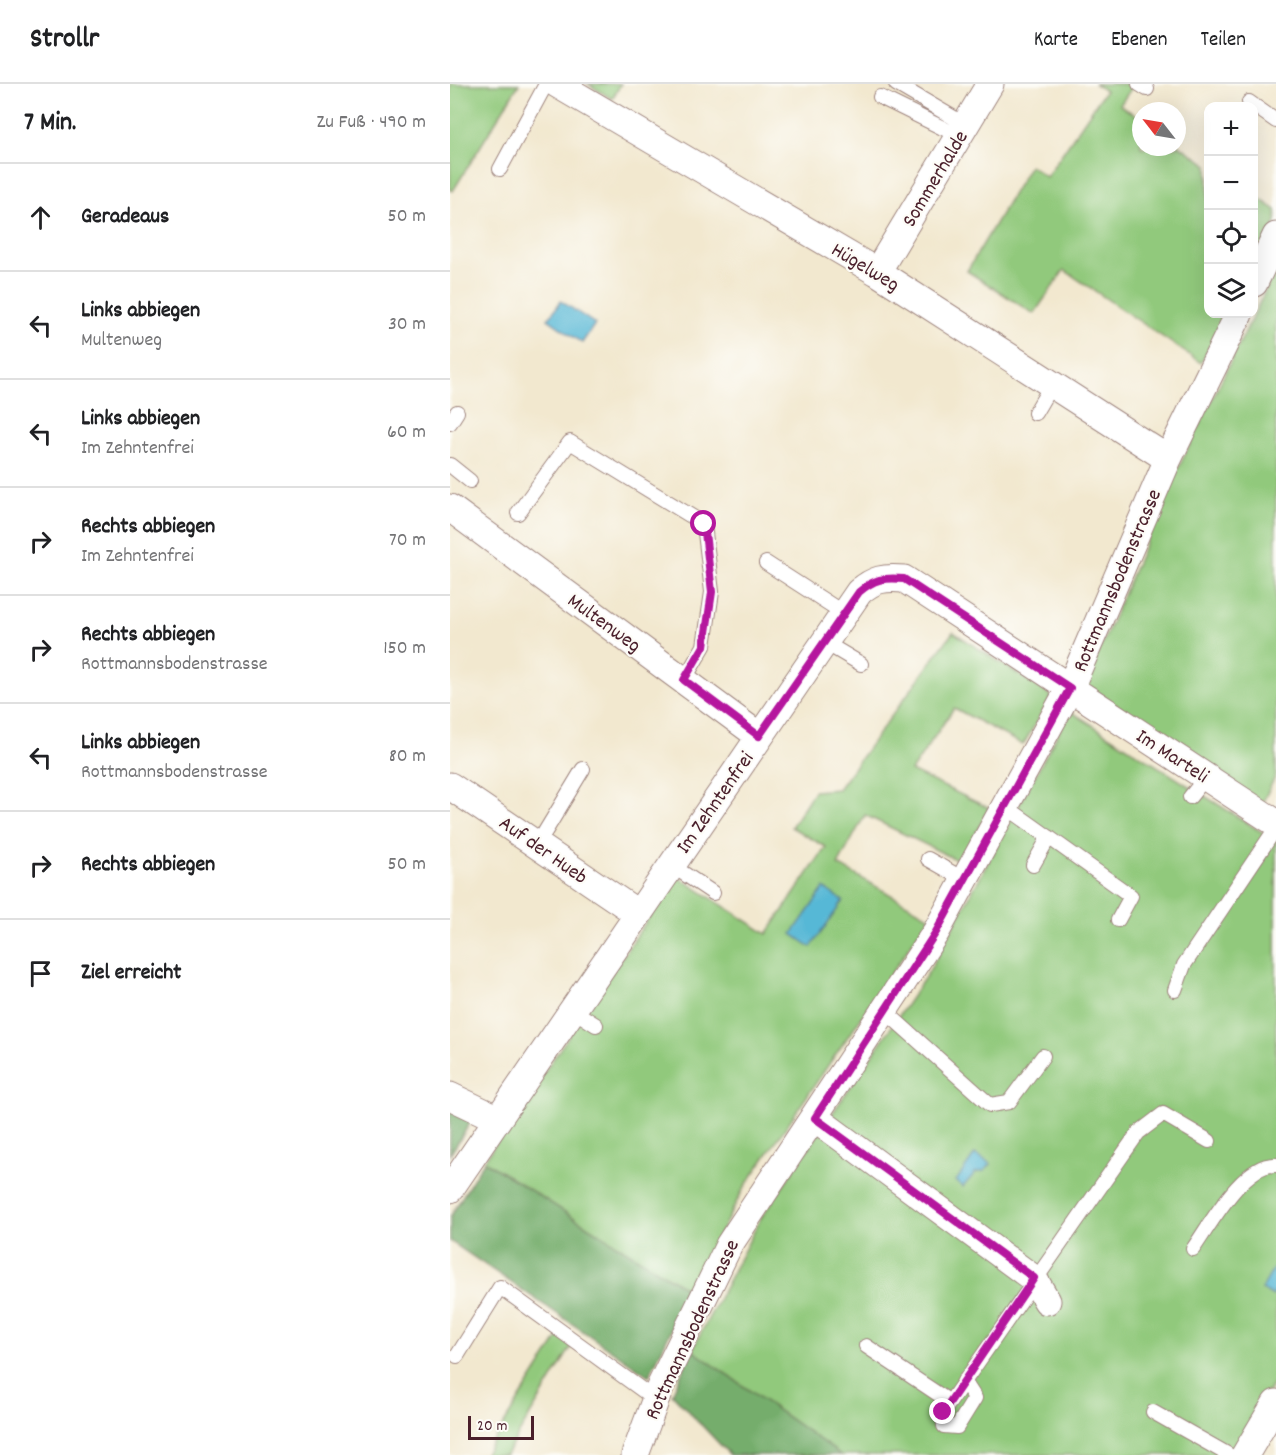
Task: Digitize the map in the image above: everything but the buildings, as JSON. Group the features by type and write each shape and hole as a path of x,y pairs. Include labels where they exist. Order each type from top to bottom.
{"street":[{"name":"Hügelweg","path":"557,84 877,272 1168,459"},
{"name":"Sommerhalde","path":"877,272 990,84"},
{"path":"1258,274 1276,236"},
{"name":"Rottmannsbodenstrasse","path":"635,1455 656,1400 698,1305 729,1245 936,932 1070,688 1168,459 1237,318"},
{"name":"Multenweg","path":"452,513 759,736"},
{"name":"Im Zehntenfrei","path":"450,1189 496,1118 759,736 859,592 871,581 884,577 904,579 1070,688"},
{"name":"Im Marteli","path":"1070,688 1198,787 1274,816"},
{"name":"Auf der Hueb","path":"450,786 637,913"},
{"path":"450,1096 496,1118"},
{"path":"815,1118 1034,1278 1047,1301"},
{"path":"1245,1455 1276,1404"}],"lane":[{"path":"500,169 546,84"},
{"path":"896,84 962,130"},
{"path":"880,97 962,130"},
{"path":"1258,108 1276,121"},
{"path":"1035,413 1052,384"},
{"path":"518,513 570,442 704,524 712,592 704,646 684,680"},
{"path":"450,465 470,481"},
{"path":"766,563 845,614"},
{"path":"825,642 861,664"},
{"path":"537,845 583,769"},
{"path":"1005,806 1131,896 1118,920"},
{"name":"Im Marteli","path":"1175,990 1184,965 1274,816"},
{"path":"1033,865 1048,837"},
{"path":"928,859 965,880"},
{"path":"671,864 713,893"},
{"path":"571,1009 597,1024"},
{"path":"885,1011 990,1105 1010,1102 1043,1056"},
{"path":"964,1381 975,1398 957,1427 944,1426 943,1412 950,1402 964,1381 1034,1278 1138,1133 1163,1114 1209,1141"},
{"path":"1193,1249 1240,1183 1261,1166 1276,1166"},
{"path":"457,1356 500,1287 656,1400"},
{"path":"866,1346 950,1402"},
{"path":"1153,1412 1229,1455"}],"green space":[{"path":"450,84 519,84 453,191 450,189"},
{"path":"588,84 621,84 612,99"},
{"path":"1095,84 1134,84 1120,105 1132,113 1132,156 1186,156 1186,150 1204,162 1204,318 1225,318 1201,363 1064,270 1034,314 967,271 1030,165 1046,177 1105,91"},
{"path":"1258,198 1276,210 1276,222 1258,256"},
{"path":"1276,269 1276,775 1261,806 1085,684 1171,483 1252,318 1258,318 1258,306"},
{"path":"953,632 1052,696 1023,745 954,708 911,771 989,808 961,862 865,815 838,865 930,917 744,1188 690,1291 484,1161 677,876 767,934 826,847 791,827 814,791 838,789"},
{"path":"1070,711 1276,841 1276,1379 1231,1455 841,1455 692,1350 761,1218 928,973"},
{"path":"450,1110 472,1120 450,1155"},
{"path":"484,1161 690,1291 649,1376 450,1241 450,1217"},
{"path":"560,1335 572,1346 506,1455 484,1455"},
{"path":"692,1350 841,1455 730,1455 672,1394"}],"water":[{"path":"561,301 595,324 582,343 548,319"},
{"path":"824,888 843,901 811,947 792,934"},
{"path":"975,1154 991,1164 984,1171 975,1173 963,1187 956,1181"},
{"path":"1276,1264 1276,1290 1273,1296 1262,1289"}],"route":[{"path":"704,524 712,592 704,646 684,680 759,736 859,592 871,581 884,577 904,579 1070,688 936,932 815,1118 1034,1278 943,1412"}]}
